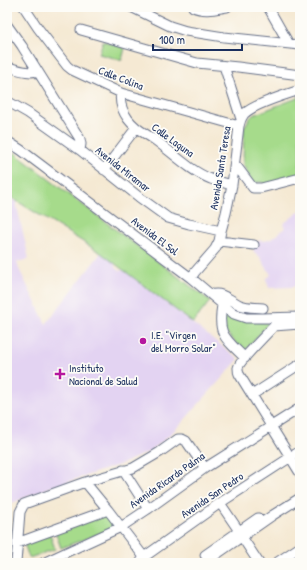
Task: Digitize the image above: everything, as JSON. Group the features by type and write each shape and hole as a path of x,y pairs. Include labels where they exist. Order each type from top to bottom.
{"street":[{"name":"Calle Colina","path":"24,7 67,66 79,74 120,93 240,122"},
{"path":"131,7 170,26 186,31 224,38 300,45"},
{"path":"193,7 205,10 227,7"},
{"path":"268,7 288,44"},
{"name":"Avenida Miramar","path":"7,25 22,46 80,139 80,150 168,218 221,231"},
{"path":"81,30 197,63 300,75"},
{"path":"224,66 240,122"},
{"path":"7,67 33,73 37,71"},
{"name":"Avenida Santa Teresa","path":"191,278 216,249 219,241 232,185 240,122 246,113 260,104 300,90"},
{"name":"Calle Laguna","path":"120,93 121,105 127,118 136,128 153,138 191,168 211,179 232,185"},
{"path":"7,101 28,113 80,150"},
{"path":"104,170 136,128"},
{"name":"Avenida El Sol","path":"7,141 191,278 234,314 246,318 300,316"},
{"path":"235,164 253,188 261,188 300,178"},
{"path":"219,241 254,245"},
{"path":"211,294 227,297 240,305 263,308"},
{"path":"222,305 220,322 221,330 225,338 245,358"},
{"path":"300,324 274,326 239,365 238,369 239,374 300,473"},
{"path":"252,394 300,364"},
{"name":"Avenida Ricardo Palma","path":"43,563 120,527 205,468 300,408"},
{"path":"16,563 20,512 24,504 85,482 133,468 178,439 186,441 205,468"},
{"name":"Avenida San Pedro","path":"142,560 220,503 300,451"},
{"path":"123,470 148,509"},
{"path":"85,482 108,510 142,560"},
{"path":"205,559 300,492"},
{"path":"241,534 300,498"},
{"path":"220,503 260,563"},
{"path":"17,543 108,510"},
{"path":"276,563 300,547"}],"shaded area":[{"path":"7,197 16,202 29,259 17,262 19,269 46,324 101,253 114,263 115,267 120,271 123,270 239,359 180,425 150,451 122,464 48,488 7,505"},
{"path":"300,211 300,285 269,288 266,279 271,275 260,257 253,251 259,240 265,241 271,239 285,228 283,224"}],"green space":[{"path":"103,41 125,48 122,60 99,54"},
{"path":"300,97 300,177 266,185 261,182 253,183 243,165 244,128 253,115"},
{"path":"7,147 210,301 193,323 101,253 7,195"},
{"path":"224,311 244,320 269,323 244,352 225,331"},
{"path":"105,512 114,528 61,548 55,531"},
{"path":"50,534 55,549 29,558 24,543"}],"place":[{"name":"I.E. \"Virgen del Morro Solar\"","path":"143,341"},
{"name":"Instituto Nacional de Salud","path":"60,374"}]}
